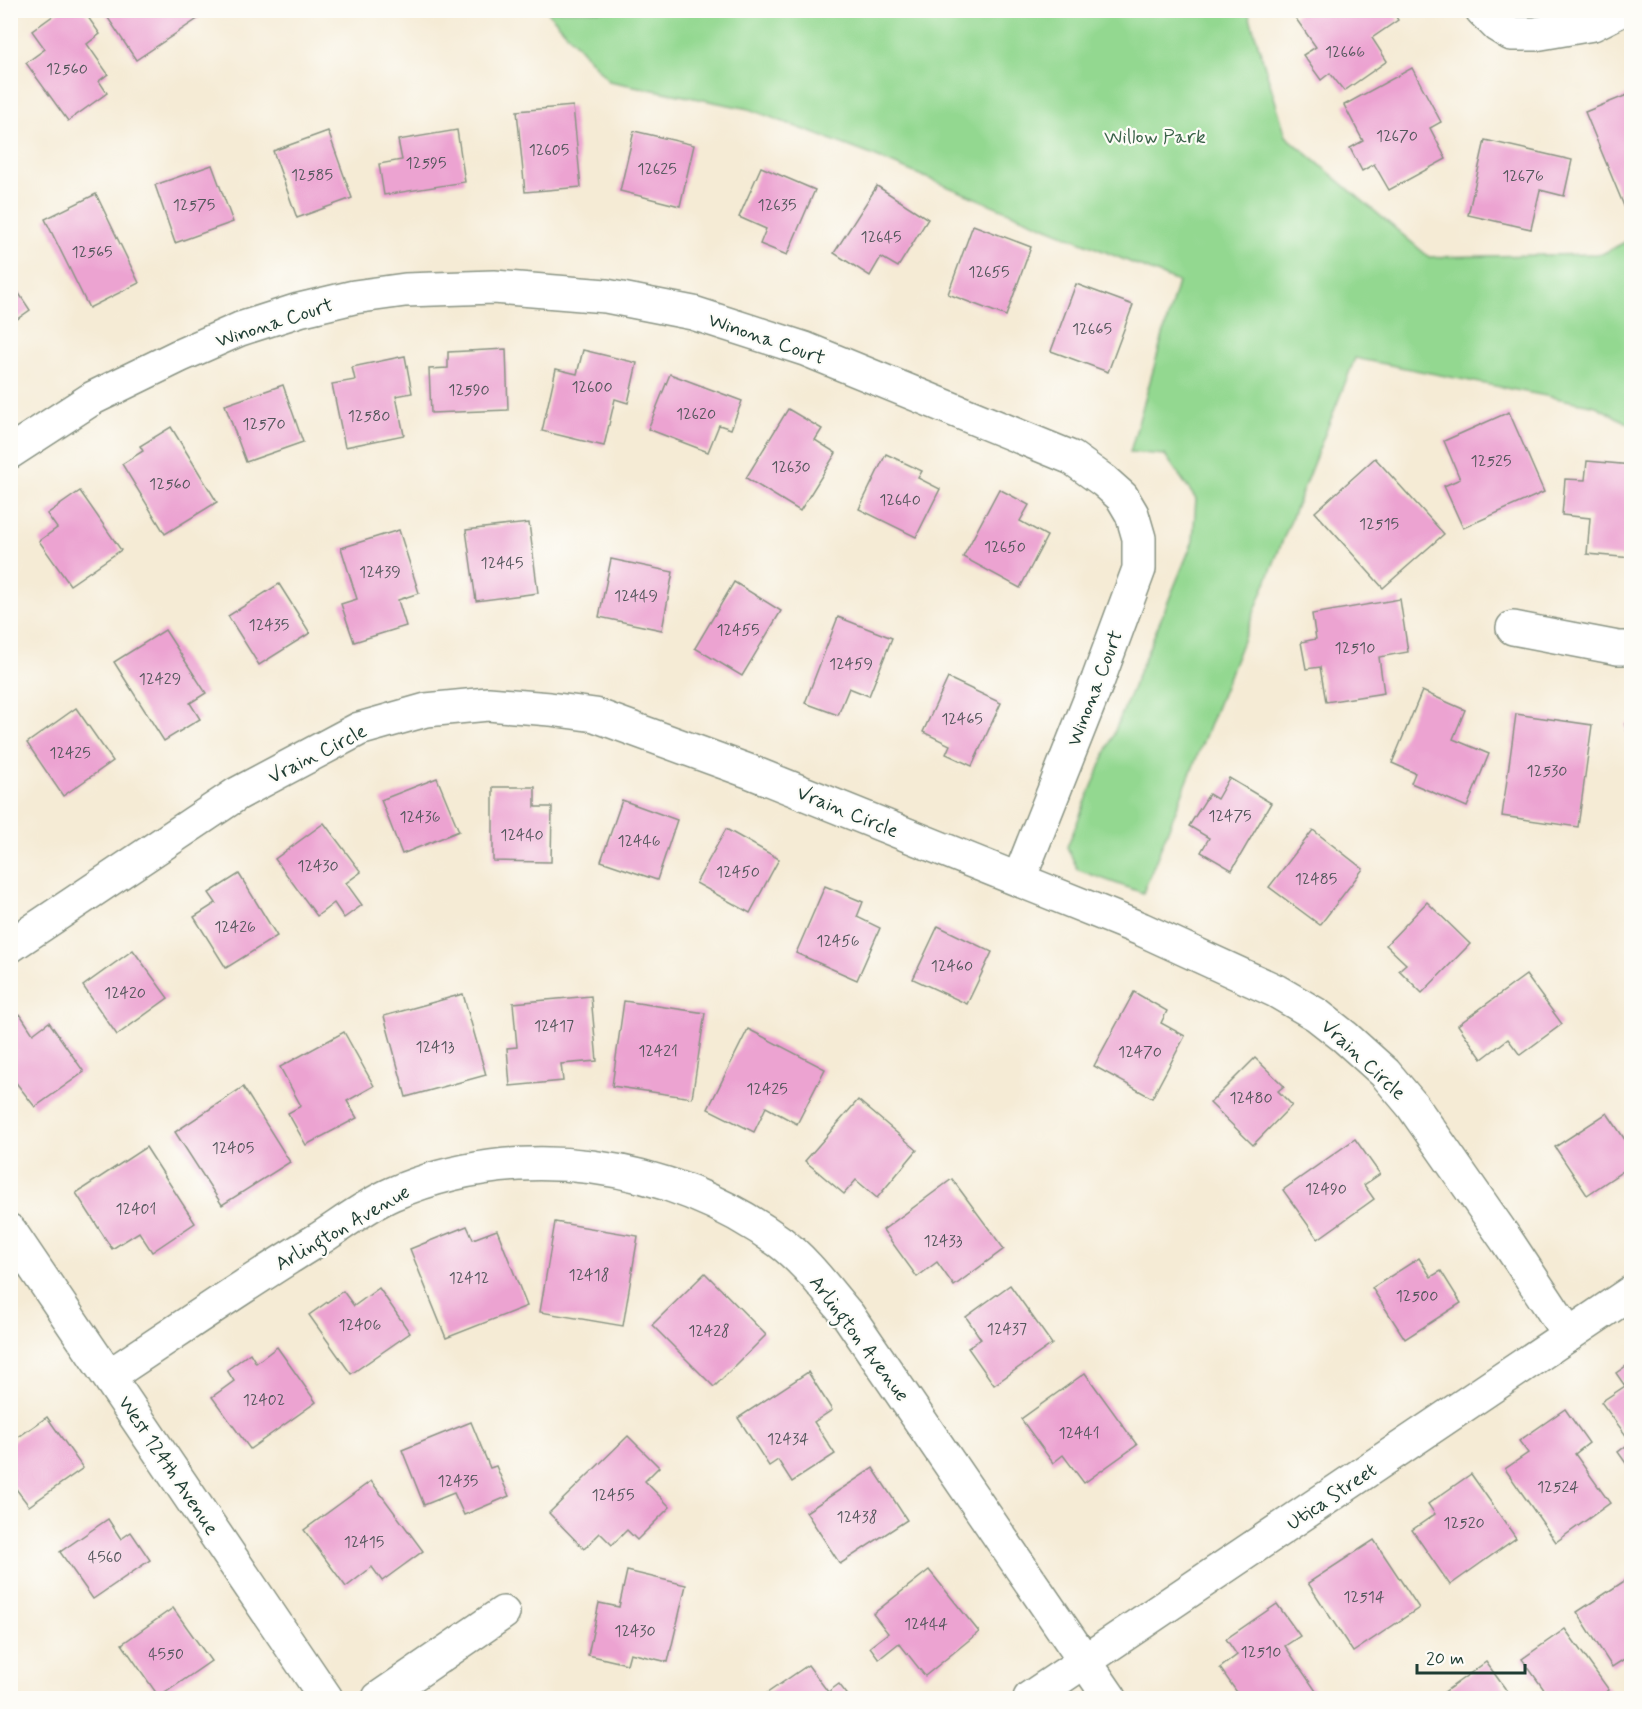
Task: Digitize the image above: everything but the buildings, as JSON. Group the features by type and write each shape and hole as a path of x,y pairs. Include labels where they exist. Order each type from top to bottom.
{"street":[{"path":"1482,10 1498,26 1511,34 1535,34 1593,24 1621,10"},
{"name":"Winona Court","path":"10,452 93,398 240,329 299,310 354,297 405,290 494,287 606,296 693,313 805,350 1072,458 1122,497 1144,507 1139,538 1139,569 1098,680 1019,879"},
{"path":"1513,628 1617,648 1632,648"},
{"name":"Vrain Circle","path":"10,946 237,794 359,729 426,711 488,704 595,715 751,772 1141,929 1276,991 1317,1015 1385,1073 1412,1105 1569,1335"},
{"name":"Arlington Avenue","path":"110,1376 286,1259 390,1195 422,1182 474,1170 518,1164 566,1163 605,1167 664,1182 718,1203 781,1243 817,1278 848,1316 1110,1698"},
{"name":"West 124th Avenue","path":"10,1232 110,1376 326,1698"},
{"name":"Utica Street","path":"1030,1698 1632,1293"},
{"path":"379,1698 504,1613"}],"green space":[{"name":"Willow Park","path":"547,11 1248,11 1286,136 1429,257 1602,254 1631,239 1631,425 1596,406 1355,358 1143,893 1078,870 1067,847 1193,541 1196,499 1165,455 1130,452 1178,282 869,154 749,109 609,81"}]}
